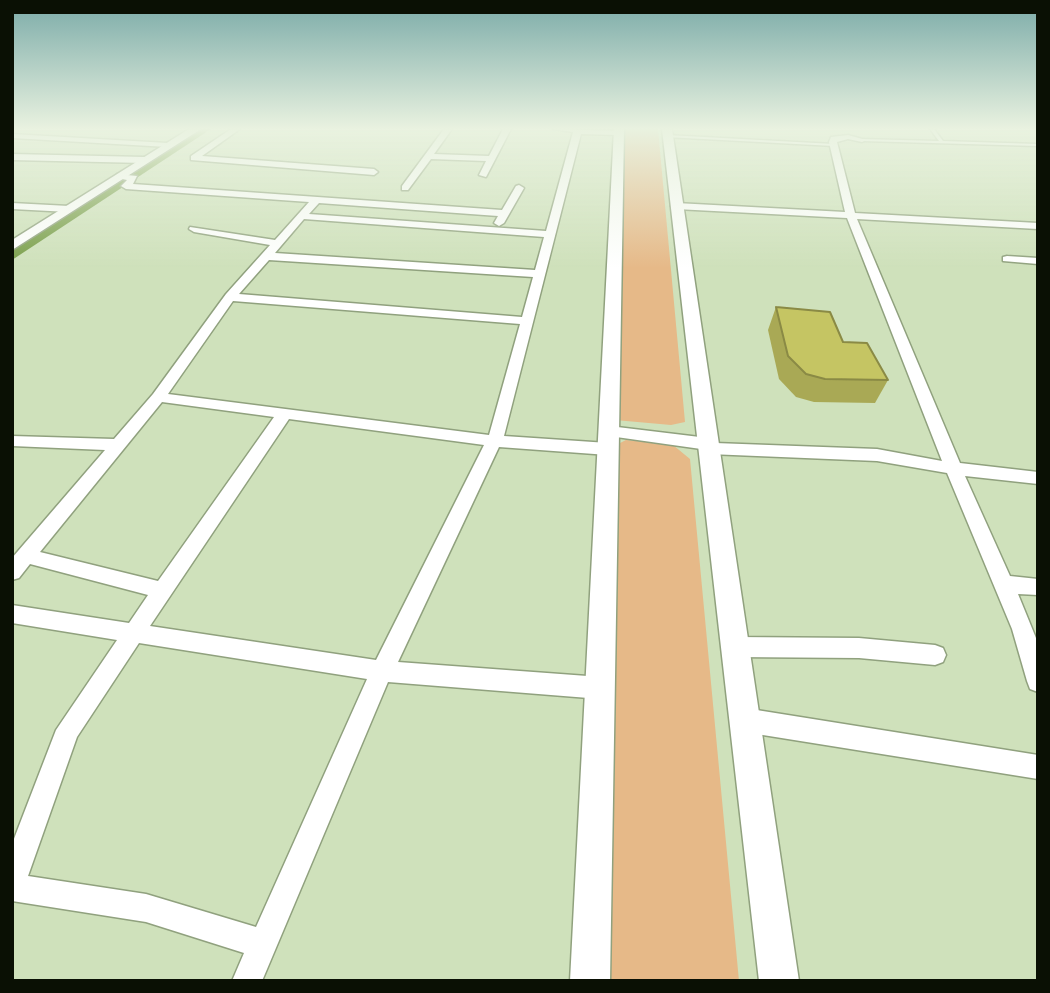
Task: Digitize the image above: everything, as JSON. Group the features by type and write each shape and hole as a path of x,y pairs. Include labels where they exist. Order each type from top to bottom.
{"street":[{"path":"405,188 415,175"},
{"path":"247,981 382,671 499,431 549,234 568,175"},
{"path":"590,981 617,175"},
{"path":"673,175 779,981"},
{"path":"841,175 851,216 943,444 1023,629 1038,681"},
{"path":"12,246 125,177 134,178 126,186 503,214"},
{"path":"496,229 519,188"},
{"path":"12,572 158,397 230,298 315,201"},
{"path":"12,206 69,209"},
{"path":"677,206 1038,226"},
{"path":"300,216 549,234"},
{"path":"194,229 276,243"},
{"path":"265,256 539,274"},
{"path":"1007,259 1038,261"},
{"path":"230,298 526,321"},
{"path":"158,397 493,441 608,440 877,456 956,469 1038,478"},
{"path":"12,881 68,730 284,415"},
{"path":"12,441 117,445"},
{"path":"27,556 154,588 162,593"},
{"path":"1004,584 1038,587"},
{"path":"12,614 382,671 601,688"},
{"path":"735,647 859,648 935,655"},
{"path":"744,720 1038,767"},
{"path":"12,887 146,908 262,944"}],"shaded area":[{"path":"621,175 662,175 685,422 671,425 615,420"},
{"path":"626,440 673,445 690,459 739,981 599,981 614,446"}],"building":[{"path":"776,307 830,312 843,342 867,343 888,380 825,379 806,374 788,356"}],"waterway":[{"path":"12,256 133,175"}]}
